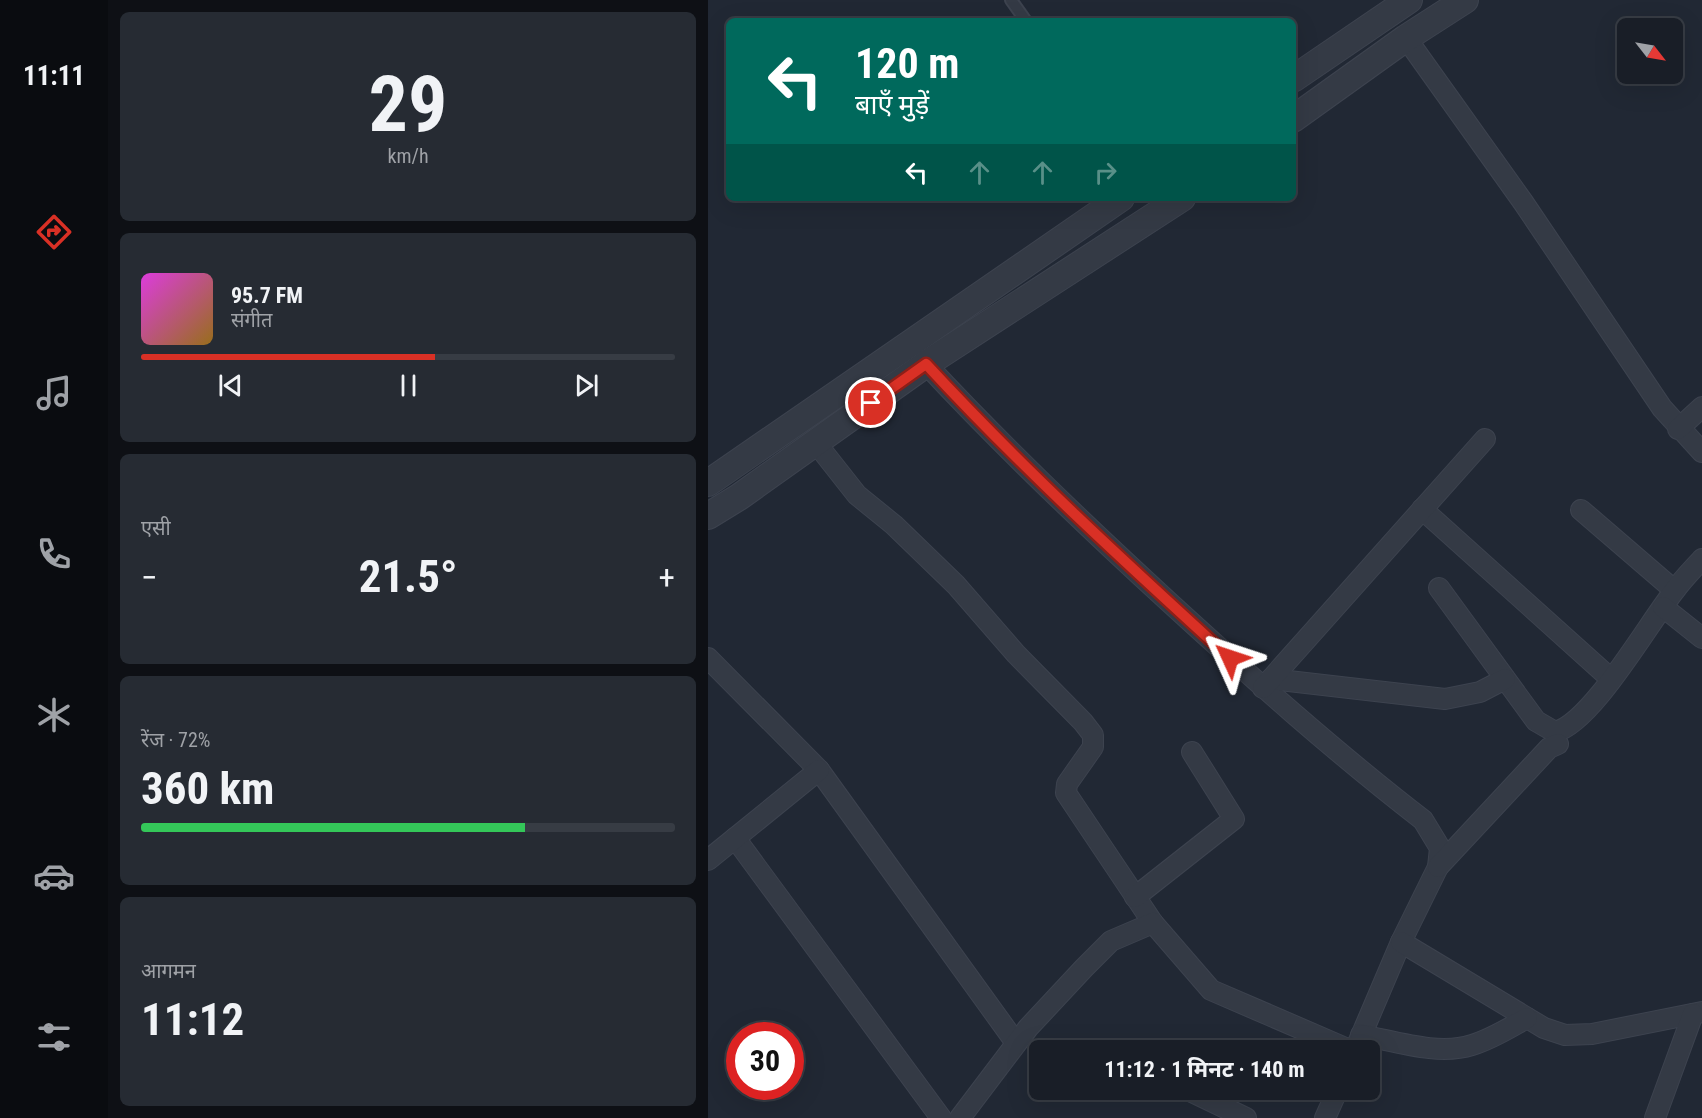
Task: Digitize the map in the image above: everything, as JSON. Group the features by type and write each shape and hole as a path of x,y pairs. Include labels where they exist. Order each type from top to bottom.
{"street":[{"path":"1296,77 1409,0"},
{"path":"1296,117 1406,38 1465,0"},
{"path":"1406,38 1678,429 1702,452"},
{"path":"711,477 1117,201"},
{"path":"708,516 816,443 926,364 1177,201"},
{"path":"926,364 970,412 1084,524 1423,820 1440,849 1438,867"},
{"path":"1678,429 1702,407"},
{"path":"1267,684 1485,439"},
{"path":"816,443 857,495 894,525 956,585 1016,654 1093,735 1093,747 1068,784 1066,793 1153,923 1211,990 1342,1040"},
{"path":"1422,509 1611,679"},
{"path":"1581,510 1674,590"},
{"path":"1439,588 1536,721 1555,732 1573,723 1611,679 1674,590 1702,558"},
{"path":"1662,607 1702,638"},
{"path":"708,658 819,770 1017,1043"},
{"path":"1267,684 1445,699 1480,692 1505,679"},
{"path":"1357,1040 1438,867 1549,748 1558,744"},
{"path":"1135,897 1234,819 1192,752"},
{"path":"708,860 819,770"},
{"path":"735,838 941,1118"},
{"path":"960,1118 1028,1028 1112,941 1153,923"},
{"path":"1401,942 1544,1028 1565,1035 1592,1034 1698,1013"},
{"path":"1655,1118 1698,1013"},
{"path":"1380,1046 1456,1048 1487,1040 1527,1018"},
{"path":"1209,1100 1246,1118"},
{"path":"1325,1118 1333,1100"}],"lane":[{"path":"1011,0 1024,18"}],"route":[{"path":"871,403 926,364 970,412 1084,524 1230,658"}]}
